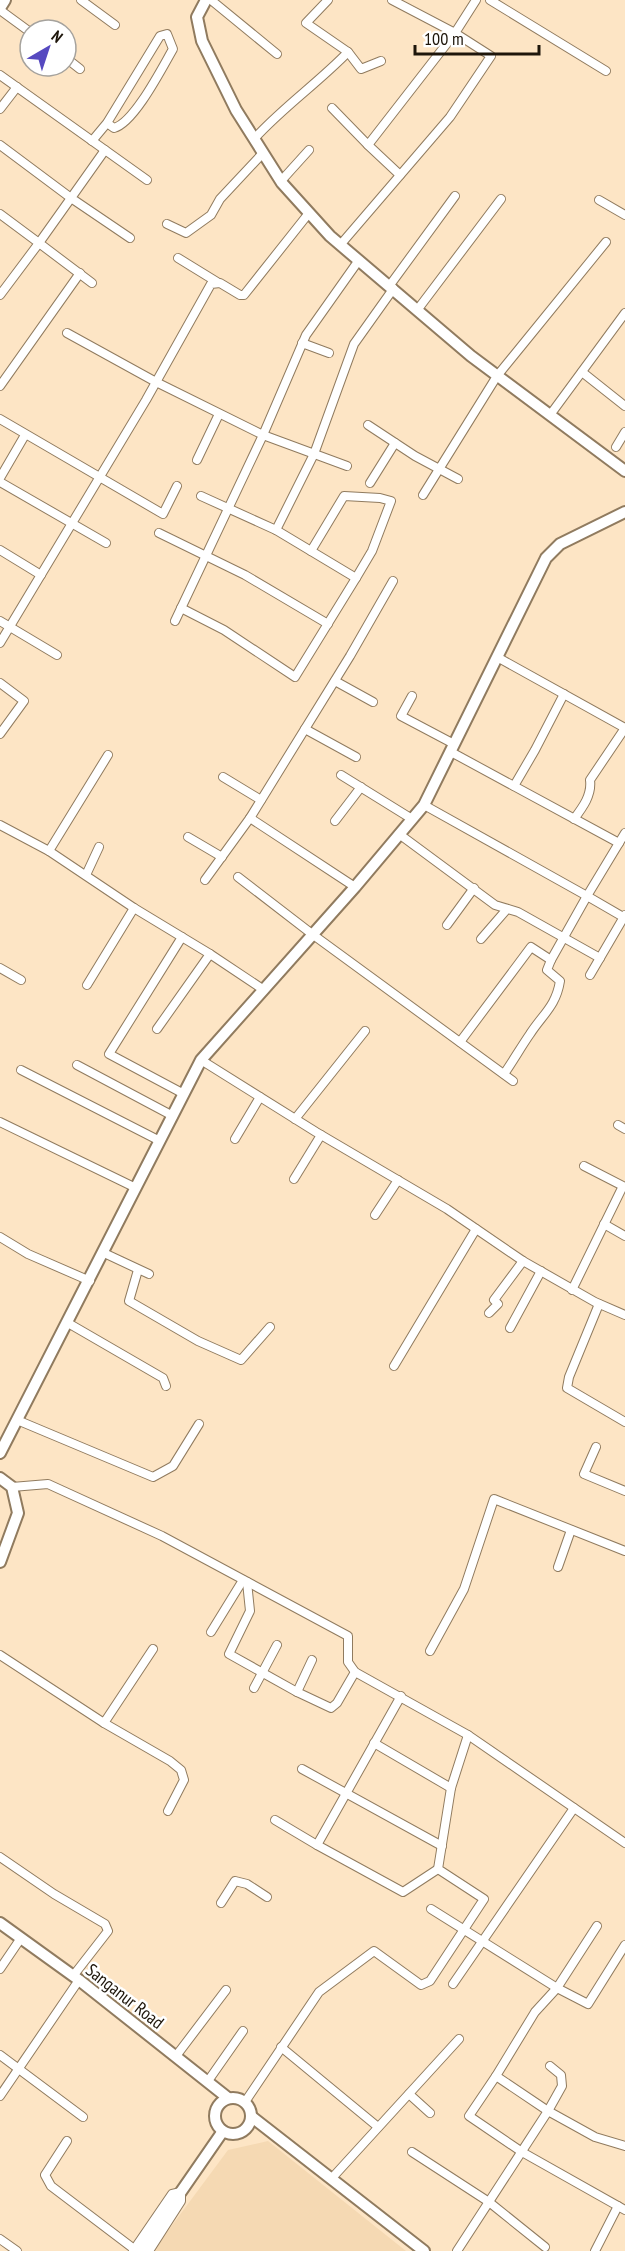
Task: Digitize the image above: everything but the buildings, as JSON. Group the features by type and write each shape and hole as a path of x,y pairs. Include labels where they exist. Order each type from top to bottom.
{"street":[{"path":"5,0 0,9 18,23"},
{"path":"81,0 115,25"},
{"path":"206,0 197,17 202,41 236,110 254,139 281,181 309,213 340,244 471,356 625,471"},
{"path":"211,0 277,54"},
{"path":"328,0 306,23 348,52 361,69 381,61"},
{"path":"340,244 450,117 491,56 455,33 392,0"},
{"path":"368,145 455,33 476,0"},
{"path":"490,0 606,71"},
{"path":"92,141 107,123 160,36 167,34 173,49 148,91 122,126 114,128 107,123"},
{"path":"254,139 272,119 325,76 348,52"},
{"path":"0,75 147,180"},
{"path":"0,109 17,87"},
{"path":"332,108 400,175"},
{"path":"0,145 130,238"},
{"path":"2,290 39,243 105,150"},
{"path":"281,181 309,150"},
{"path":"167,224 186,233 192,230 211,215 220,199 263,153"},
{"path":"390,285 455,196"},
{"path":"418,309 501,200"},
{"path":"599,200 625,215"},
{"path":"178,258 240,295 244,295 309,213"},
{"path":"0,214 92,283"},
{"path":"423,495 497,376 606,242"},
{"path":"175,621 263,435 306,335 359,260"},
{"path":"0,386 80,273"},
{"path":"0,643 156,382 211,284 217,282"},
{"path":"276,530 314,454 354,344 391,292 393,288 390,285"},
{"path":"550,415 625,313"},
{"path":"67,333 156,382 263,435 347,466"},
{"path":"302,343 329,353"},
{"path":"582,372 625,406"},
{"path":"197,460 219,414"},
{"path":"0,419 163,514 177,486"},
{"path":"368,425 458,479"},
{"path":"616,447 625,432"},
{"path":"25,435 0,480 106,543"},
{"path":"370,483 395,443"},
{"path":"201,496 276,530 356,578"},
{"path":"181,608 224,630 295,677 372,551 391,501 380,498 344,496 311,551"},
{"path":"0,1453 90,1281 201,1060 355,887 424,804 546,558 560,544 625,512"},
{"path":"159,533 245,575 328,624"},
{"path":"0,550 41,574"},
{"path":"205,880 250,818 335,681 393,581"},
{"path":"0,621 57,655"},
{"path":"496,657 625,728 590,780 591,787 585,805 574,819"},
{"path":"335,681 372,702"},
{"path":"0,683 24,701 0,734"},
{"path":"514,786 564,694"},
{"path":"412,696 401,716 514,786 620,843"},
{"path":"305,729 356,757"},
{"path":"49,851 108,755"},
{"path":"341,774 412,819"},
{"path":"223,777 261,800"},
{"path":"335,821 361,787"},
{"path":"424,804 625,917 590,975"},
{"path":"250,818 355,887"},
{"path":"0,825 49,851 264,990"},
{"path":"504,1074 531,1032 552,1006 560,981 547,970 551,960 625,833"},
{"path":"399,834 495,905 518,912 600,958"},
{"path":"188,837 222,857"},
{"path":"86,875 99,847"},
{"path":"238,877 513,1081"},
{"path":"447,925 474,888"},
{"path":"87,985 134,908"},
{"path":"481,939 507,909"},
{"path":"182,936 109,1054 183,1094"},
{"path":"460,1042 531,947 551,960"},
{"path":"157,1029 210,954"},
{"path":"0,968 21,980"},
{"path":"295,1119 365,1031"},
{"path":"201,1060 398,1180 523,1261 599,1304 625,1315"},
{"path":"77,1065 173,1116"},
{"path":"21,1070 160,1141"},
{"path":"235,1139 260,1097"},
{"path":"0,1122 136,1188"},
{"path":"294,1179 321,1135"},
{"path":"573,1290 624,1185 584,1166"},
{"path":"375,1215 398,1180"},
{"path":"604,1224 625,1236"},
{"path":"394,1366 476,1229"},
{"path":"0,1237 28,1254 90,1281"},
{"path":"104,1253 149,1274"},
{"path":"489,1313 498,1304 494,1300 523,1261"},
{"path":"138,1270 129,1300 198,1341 241,1360 270,1327"},
{"path":"510,1328 541,1271"},
{"path":"599,1304 569,1377 567,1388 625,1422"},
{"path":"68,1323 163,1377 166,1386"},
{"path":"17,1420 153,1477 173,1466 199,1424"},
{"path":"596,1447 584,1474 625,1491"},
{"path":"0,1478 12,1487 18,1513 4,1540 0,1562"},
{"path":"12,1487 48,1484 162,1536 348,1636 348,1662 355,1672 468,1735 622,1841 625,1830"},
{"path":"430,1651 464,1589 494,1499 625,1551"},
{"path":"558,1567 571,1530"},
{"path":"211,1632 245,1581"},
{"path":"245,1581 250,1611 229,1654 331,1708 337,1704 355,1672"},
{"path":"254,1688 277,1646"},
{"path":"104,1723 153,1649"},
{"path":"0,1655 181,1770 184,1780 168,1811"},
{"path":"297,1692 312,1660"},
{"path":"317,1845 401,1696"},
{"path":"275,1820 403,1892 438,1869 451,1788 468,1735"},
{"path":"374,1743 451,1788"},
{"path":"302,1769 442,1846"},
{"path":"453,1984 574,1808"},
{"path":"0,1857 54,1894 105,1924 108,1931 20,2069 0,2096"},
{"path":"245,2102 319,1992 374,1951 421,1985 430,1981 484,1899 438,1869"},
{"path":"221,1903 235,1881 247,1884 267,1897"},
{"path":"431,1910 557,1988 588,2004 625,1945"},
{"name":"Sanganur Road","path":"0,1923 76,1978 228,2098"},
{"path":"595,2251 621,2208 522,2152 469,2116 535,2012 557,1988 597,1926"},
{"path":"0,1969 21,1938"},
{"path":"176,2056 226,1990"},
{"path":"243,2031 210,2083 216,2110 216,2122 223,2131 229,2133 268,2130"},
{"path":"332,2178 459,2039"},
{"path":"281,2047 378,2127"},
{"path":"0,2055 83,2117"},
{"path":"457,2251 548,2111 561,2086 561,2075 550,2066"},
{"path":"496,2076 548,2111 594,2137 625,2146"},
{"path":"409,2094 430,2113"},
{"path":"216,2110 228,2098 245,2102 252,2117 424,2251"},
{"path":"241,2132 252,2117"},
{"path":"67,2141 45,2175 51,2186 136,2250 179,2195 223,2131"},
{"path":"412,2152 489,2202 545,2247"},
{"path":"149,2251 182,2201 179,2195"},
{"path":"0,2238 18,2251"}],"shaded area":[{"path":"268,2141 406,2251 153,2251 228,2150"}]}
